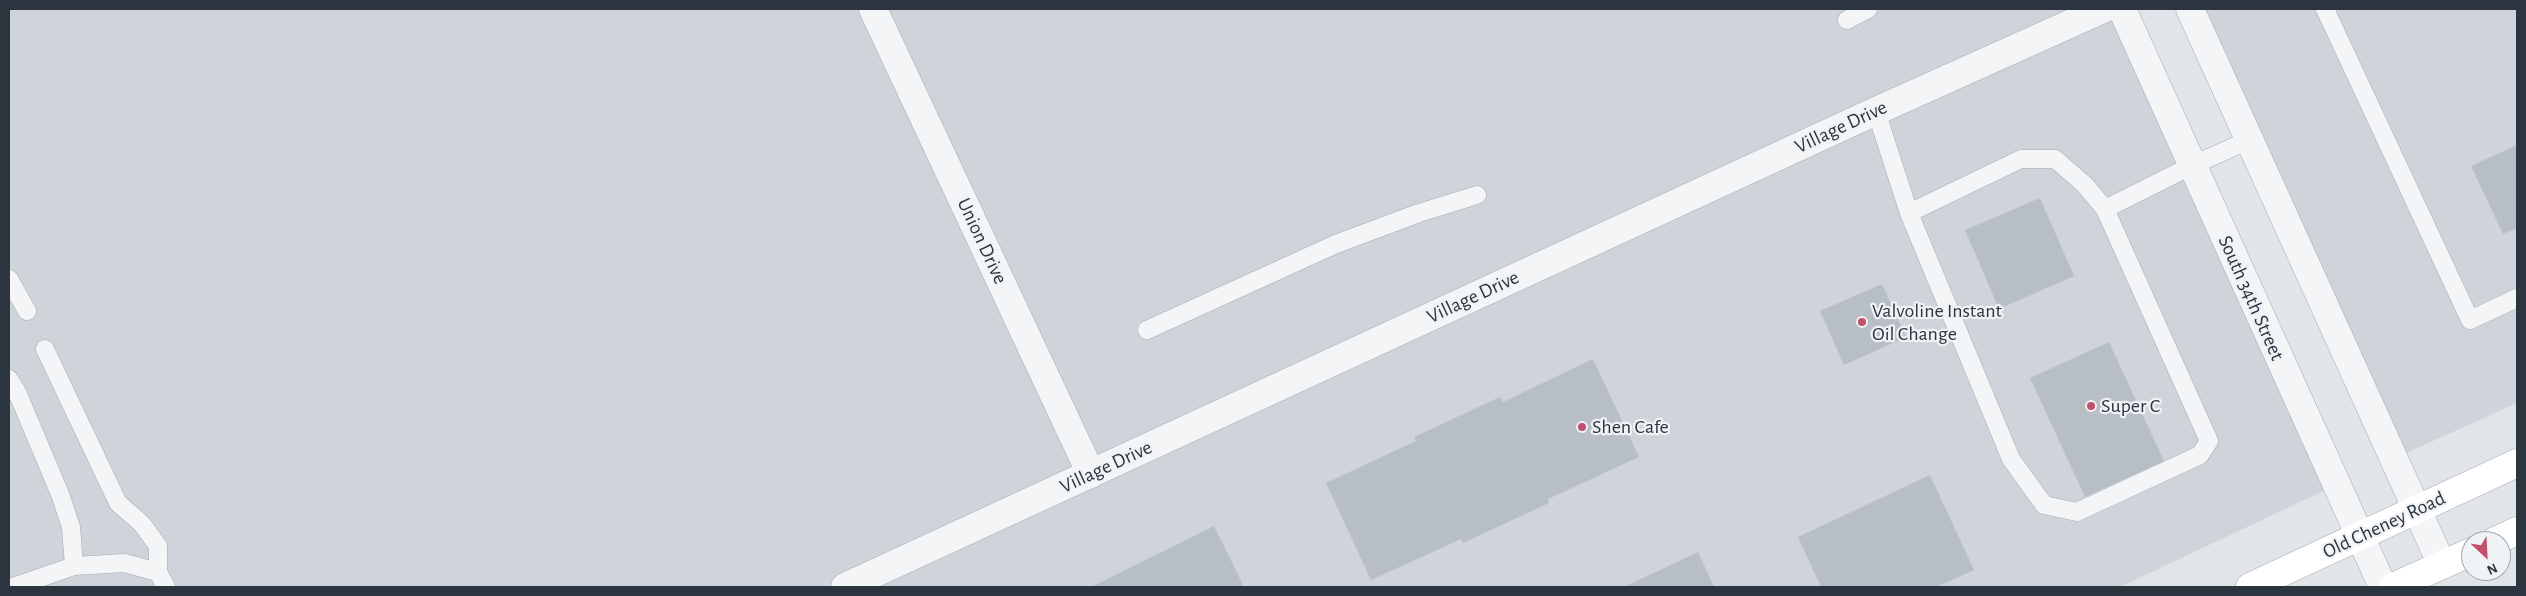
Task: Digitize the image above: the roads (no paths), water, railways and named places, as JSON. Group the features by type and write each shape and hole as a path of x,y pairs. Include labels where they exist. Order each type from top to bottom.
{"main road":[{"name":"Old Cheney Road","path":"2250,587 2517,463"},
{"path":"2394,587 2461,556"}],"street":[{"name":"Union Drive","path":"875,9 1091,474"},
{"name":"Village Drive","path":"845,587 1876,110 2103,9"},
{"name":"South 34th Street","path":"2122,9 2191,166 2383,587"},
{"path":"2190,9 2442,565"}],"lane":[{"path":"1847,20 1868,9"},
{"path":"2325,9 2470,320 2517,298"},
{"path":"1876,110 1909,213 2011,459 2044,505 2077,512 2200,455 2209,441 2105,209 2084,185 2055,159 2021,159 1909,213"},
{"path":"2105,209 2191,166 2249,140"},
{"path":"1147,330 1336,244 1477,195"},
{"path":"9,279 27,311"},
{"path":"13,587 74,566 124,564 162,580 158,546 142,524 118,503 45,349"},
{"path":"9,378 17,392 60,494 71,527 74,566"}],"place":[{"name":"Valvoline Instant Oil Change","path":"1862,322"},
{"name":"Super C","path":"2091,406"},
{"name":"Shen Cafe","path":"1582,427"}]}
